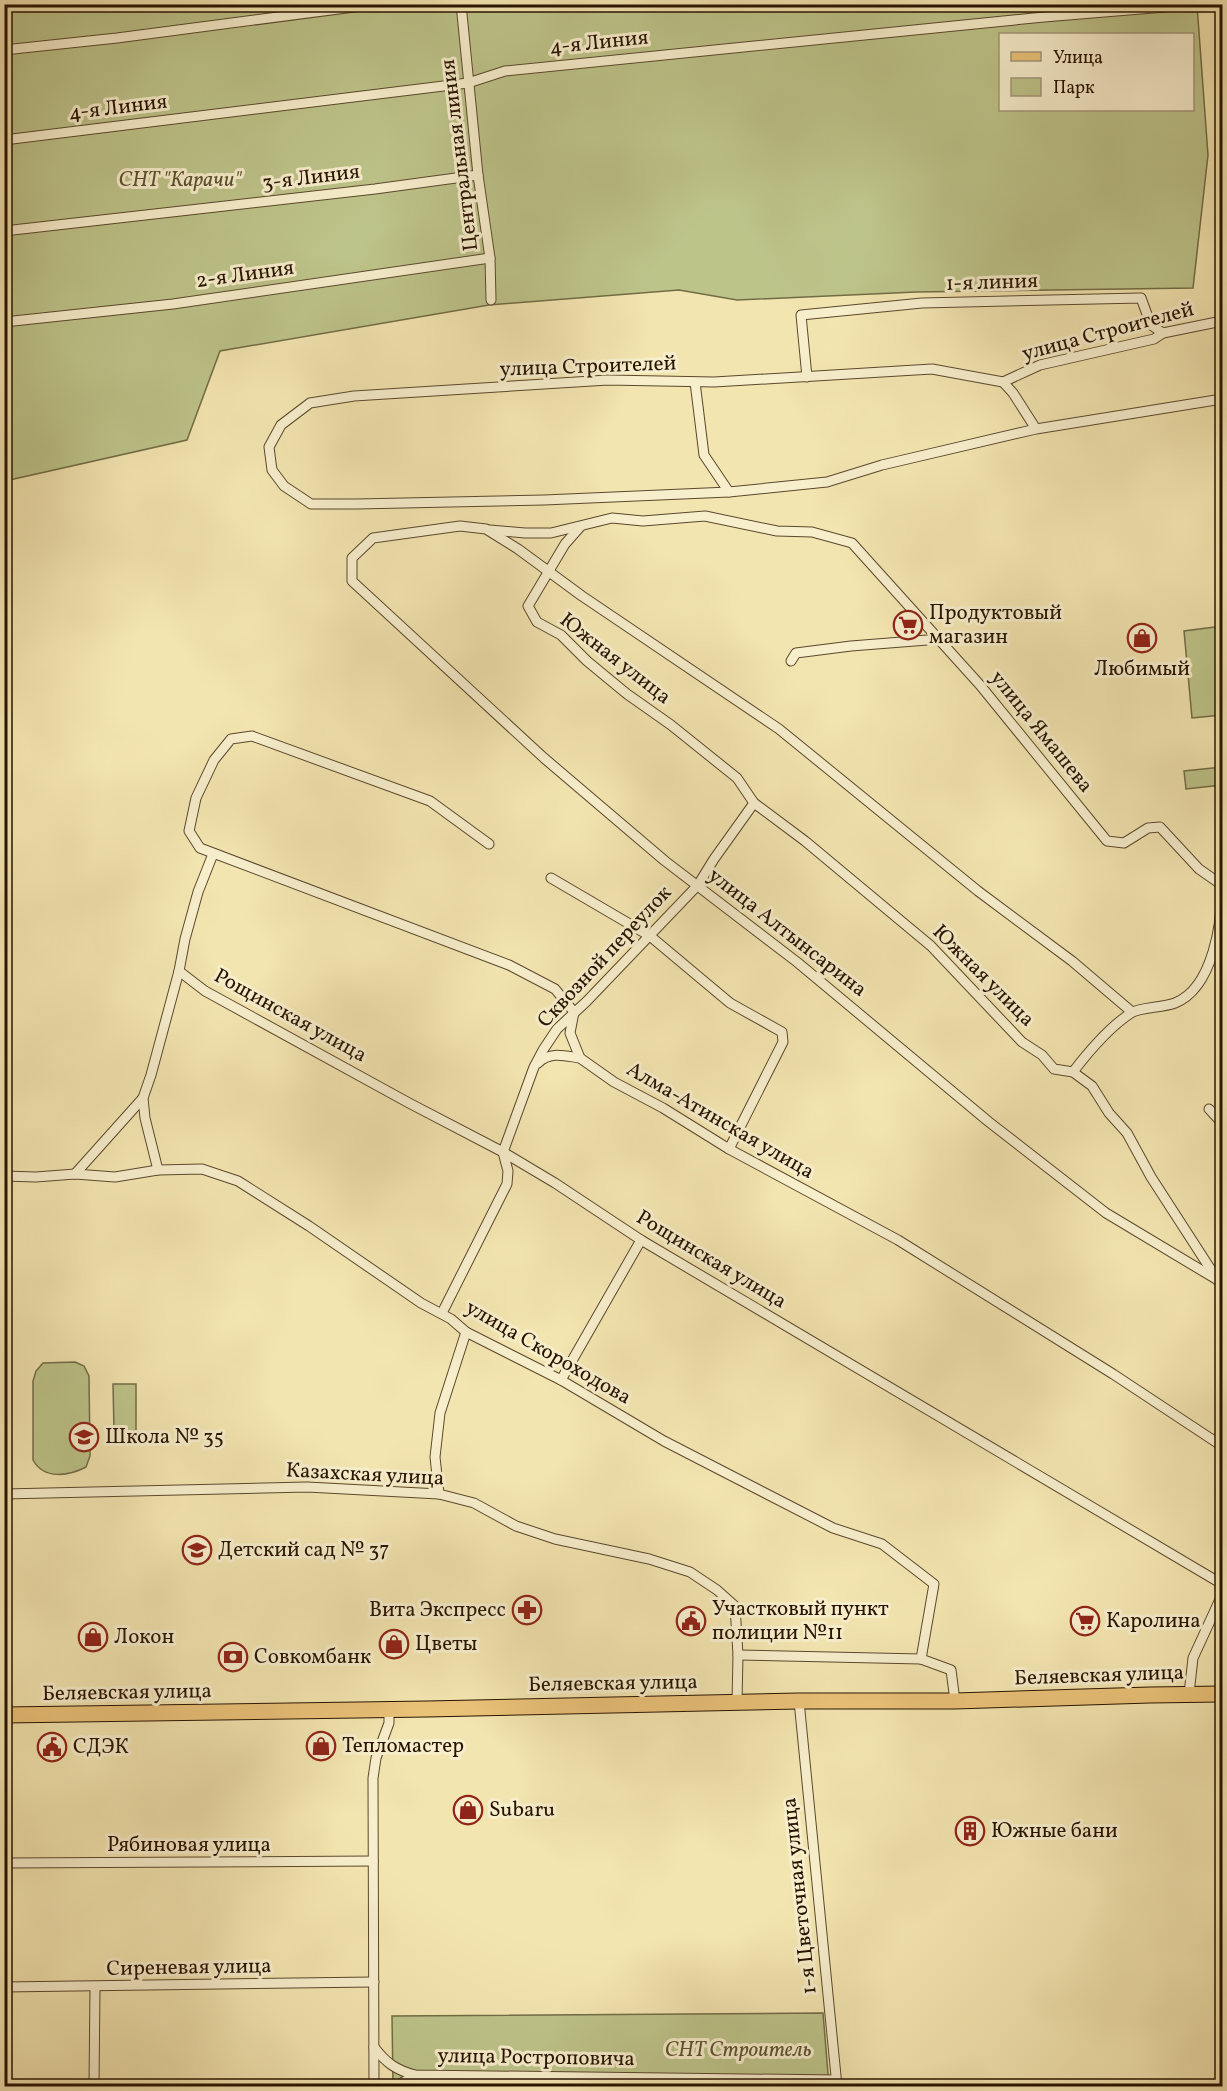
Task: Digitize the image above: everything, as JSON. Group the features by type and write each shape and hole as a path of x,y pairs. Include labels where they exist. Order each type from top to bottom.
{"main road":[{"name":"Беляевская улица","path":"4,1715 799,1701 955,1701 1222,1694"}],"street":[{"path":"4,50 117,38 376,4"},
{"name":"Центральная линия","path":"461,4 478,175 490,258 490,300"},
{"name":"4-я Линия","path":"4,140 468,83 505,71 1044,17 1201,4"},
{"name":"3-я Линия","path":"4,231 375,189 478,175"},
{"name":"2-я Линия","path":"4,322 173,304 490,258"},
{"name":"1-я линия","path":"807,377 801,315 922,303 1141,298 1151,325 1162,333"},
{"name":"улица Строителей","path":"729,492 544,500 311,504 284,486 272,470 269,447 281,425 310,403 354,396 608,380 714,382 932,369 1004,382 1040,365 1154,339 1162,333 1222,321"},
{"path":"695,382 704,455 729,492 826,482 882,465 1036,429 1222,399"},
{"name":"улица Строителей","path":"1004,382 1036,429"},
{"name":"улица Ямашева","path":"352,581 352,558 372,538 460,526 525,534 551,533 612,518 643,521 705,516 777,531 812,532 852,543 940,639 1107,841 1124,843 1148,828 1160,827 1199,869 1222,885"},
{"path":"486,529 549,572 565,544 580,527"},
{"name":"Южная улица","path":"1132,1012 1072,961 978,891 779,729 549,572 528,606 537,622 561,635 587,661 627,694 671,725 737,778 754,803 805,841 931,946 1022,1042 1042,1055 1054,1069 1073,1072 1092,1086 1109,1113 1127,1132 1151,1177 1220,1281"},
{"name":"улица Алтынсарина","path":"352,581 543,758 656,854 797,962 989,1122 1106,1214 1220,1281"},
{"path":"791,661 796,653 940,639"},
{"path":"489,844 430,801 252,736 231,739 213,760 196,798 189,831 200,848 213,854 509,965 555,989 574,1012 570,1033 580,1058 551,1055 544,1057 534,1067"},
{"name":"Сквозной переулок","path":"442,1313 507,1184 508,1171 503,1152 534,1067 557,1029 698,885 754,803"},
{"path":"75,1174 143,1098 179,971 198,891 213,854"},
{"path":"551,878 650,936 730,1004 782,1032 783,1042 729,1149"},
{"path":"1073,1072 1091,1048 1132,1012 1177,1003 1194,990 1206,970 1219,928 1222,885"},
{"name":"Рощинская улица","path":"179,971 205,991 503,1152 555,1183 641,1240 1222,1584"},
{"name":"Алма-Атинская улица","path":"580,1058 614,1082 663,1108 729,1149 898,1240 1113,1374 1222,1446"},
{"path":"143,1098 158,1170"},
{"path":"1209,1110 1222,1123"},
{"name":"улица Скороходова","path":"4,1176 36,1177 75,1174 115,1177 158,1170 201,1169 238,1181 309,1226 421,1303 442,1313 466,1332 561,1380 674,1446 833,1528 882,1544 934,1584 921,1659"},
{"path":"561,1380 641,1240"},
{"path":"439,1494 435,1456 440,1413 466,1332"},
{"name":"Казахская улица","path":"4,1494 307,1487 439,1494 474,1503 516,1526 555,1539 649,1559 690,1572 717,1590 735,1606 738,1655"},
{"path":"1188,1694 1193,1658 1222,1595"},
{"path":"737,1702 738,1655 921,1659 951,1670 955,1701"},
{"name":"1-я Цветочная улица","path":"799,1701 837,2083"},
{"path":"374,2086 373,1778 376,1758 389,1724 389,1710"},
{"name":"Рябиновая улица","path":"4,1863 374,1861"},
{"name":"Сиреневая улица","path":"4,1987 374,1982"},
{"path":"94,2086 96,1987"},
{"path":"374,2048 385,2061 400,2071 415,2075"},
{"path":"397,2086 415,2075"},
{"name":"улица Ростроповича","path":"415,2075 837,2083"}],"green space":[{"name":"СНТ \"Карачи\"","path":"4,5 1197,5 1208,155 1193,288 916,292 737,300 679,290 489,305 220,351 187,440 5,481"},
{"path":"1222,626 1222,715 1192,718 1184,631"},
{"path":"1222,767 1222,785 1186,789 1184,771"},
{"path":"75,1362 84,1366 89,1376 90,1456 86,1467 72,1473 50,1473 44,1471 33,1460 33,1381 36,1371 43,1363"},
{"path":"113,1384 136,1384 136,1431 114,1431"},
{"name":"СНТ Строитель","path":"823,2013 829,2086 393,2086 392,2016"}],"place":[{"name":"Продуктовый магазин","path":"908,625"},
{"name":"Любимый","path":"1142,638"},
{"name":"Школа № 35","path":"84,1437"},
{"name":"Детский сад № 37","path":"197,1550"},
{"name":"Вита Экспресс","path":"527,1610"},
{"name":"Участковый пункт полиции №11","path":"691,1621"},
{"name":"Каролина","path":"1085,1621"},
{"name":"Локон","path":"93,1637"},
{"name":"Цветы","path":"394,1644"},
{"name":"Совкомбанк","path":"233,1657"},
{"name":"Тепломастер","path":"321,1746"},
{"name":"СДЭК","path":"52,1747"},
{"name":"Subaru","path":"468,1810"},
{"name":"Южные бани","path":"970,1831"}]}
